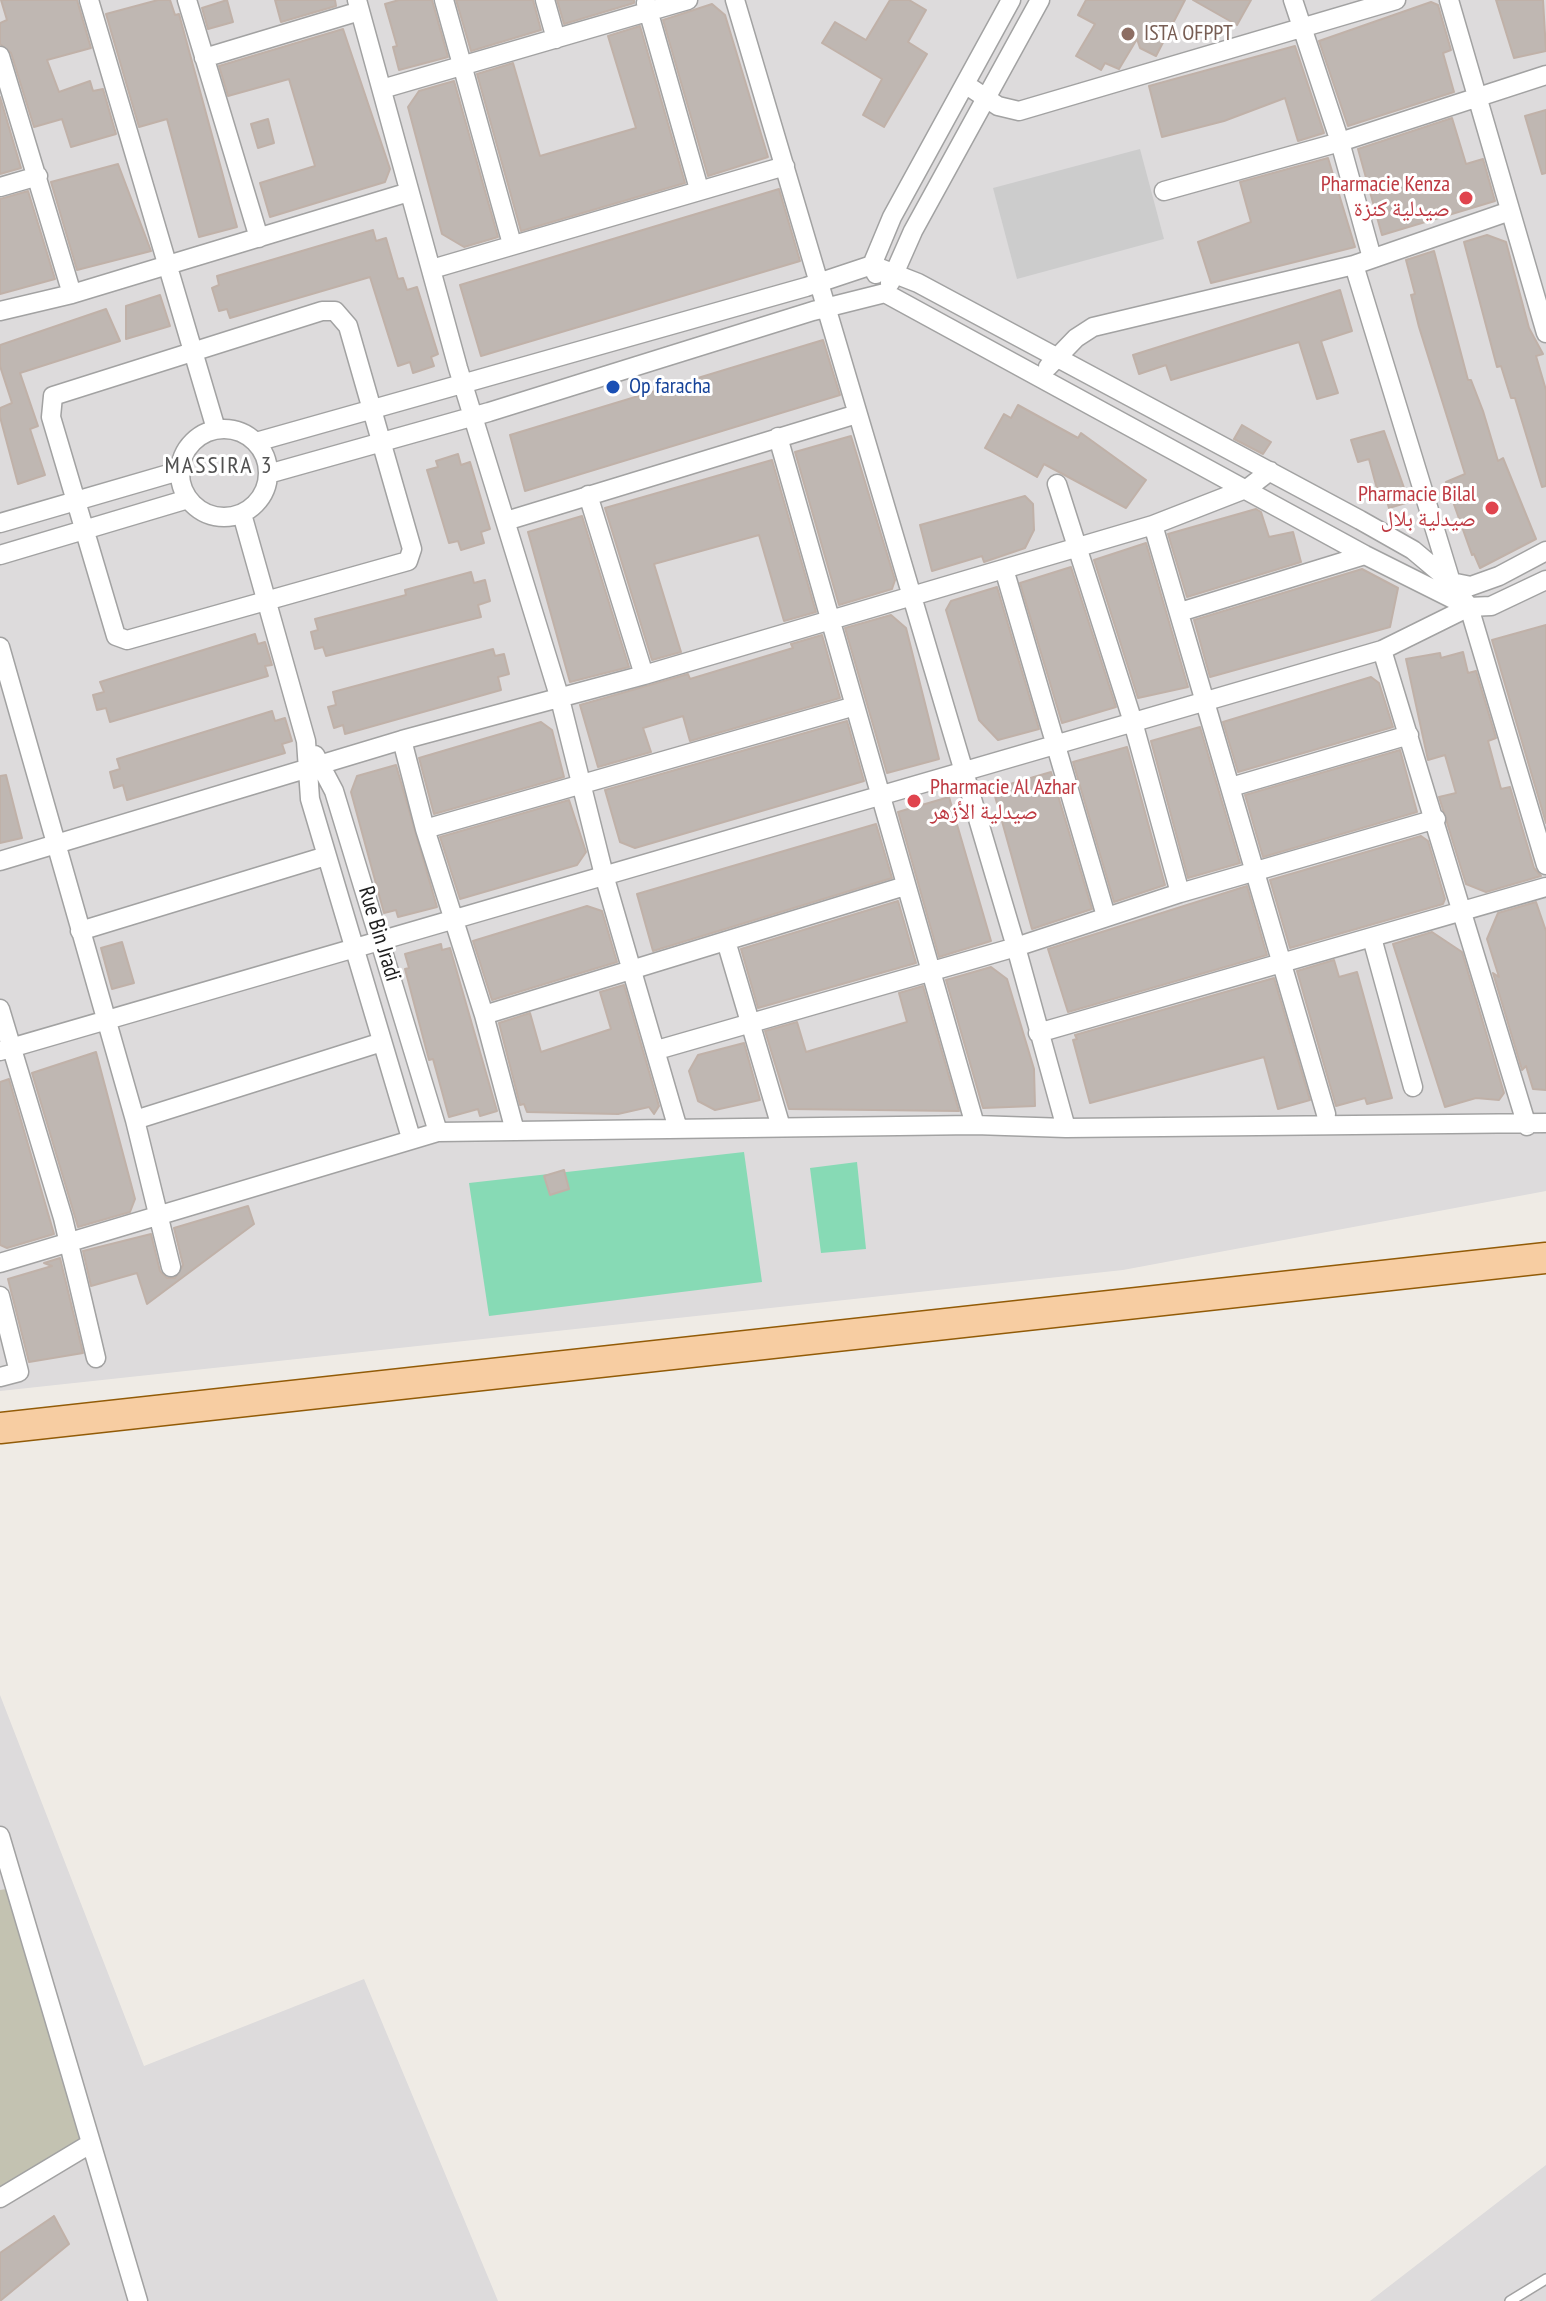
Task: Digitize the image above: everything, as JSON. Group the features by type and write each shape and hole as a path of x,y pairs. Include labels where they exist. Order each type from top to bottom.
{"main road":[{"path":"0,1428 1546,1258"}],"street":[{"path":"89,0 216,429"},
{"path":"187,0 259,238"},
{"path":"444,0 512,244"},
{"path":"545,0 556,39"},
{"path":"382,89 556,39 647,6 688,0"},
{"path":"735,0 965,771 1066,1128"},
{"path":"1011,0 892,217 872,265 885,293 1248,488 1365,555 1469,607"},
{"path":"268,474 472,417 826,307 885,293 913,231 1040,0"},
{"path":"1293,0 1340,142 1372,258"},
{"path":"965,84 1008,110 1029,109 1396,0"},
{"path":"1449,0 1546,333"},
{"path":"204,58 359,5 472,417 560,699 604,875 678,1129"},
{"path":"647,6 699,189"},
{"path":"0,56 72,294"},
{"path":"1164,191 1340,142 1546,75"},
{"path":"432,269 785,166"},
{"path":"0,187 38,176"},
{"path":"0,311 72,294 409,192"},
{"path":"1042,376 1055,357 1093,327 1354,265 1510,211"},
{"path":"256,442 819,283 872,265 896,273 1270,471 1413,550 1451,582 1469,607 1546,865"},
{"path":"1354,265 1451,582"},
{"path":"322,311 335,311 348,326 370,411 412,549 408,561 122,640 111,628 51,417 53,396 322,311"},
{"path":"506,521 857,414"},
{"path":"216,429 239,431 256,442 266,460 268,474 262,496 242,514 226,518 209,516 188,499 179,471 191,443 216,429"},
{"path":"778,437 878,796 975,1125"},
{"path":"0,523 179,471"},
{"path":"0,861 402,740 644,675 1153,525 1248,488 1270,471"},
{"path":"1057,484 1133,722 1180,893"},
{"path":"588,495 644,675"},
{"path":"0,555 188,499"},
{"name":"Rue Bin Jradi","path":"242,514 314,768 310,799 411,1138"},
{"path":"1153,525 1207,700 1326,1114"},
{"path":"1451,582 1471,586 1499,576 1546,551"},
{"path":"1180,612 1365,555"},
{"path":"1004,569 1106,916"},
{"path":"6,1049 1382,650 1469,607 1491,606 1546,580"},
{"path":"0,647 135,1120 171,1267"},
{"path":"0,1263 438,1132 975,1125 1066,1128 1537,1124 1462,912 1382,650"},
{"path":"425,829 855,706"},
{"path":"1231,787 1409,735"},
{"path":"402,740 425,829 484,1015 515,1131"},
{"name":"Rue Bin Jradi","path":"314,768 334,791 438,1132"},
{"path":"657,1050 1016,947 1180,893 1436,819"},
{"path":"80,931 326,856"},
{"path":"484,1015 905,886"},
{"path":"1038,1033 1546,887"},
{"path":"1372,938 1413,1087"},
{"path":"726,941 781,1127"},
{"path":"0,1009 6,1049 70,1243 96,1358"},
{"path":"135,1120 382,1042"},
{"path":"0,1296 19,1372 0,1377"},
{"path":"0,1836 9,1888 138,2301"},
{"path":"0,2198 90,2144"}],"lane":[{"path":"1510,2301 1546,2279"}],"shaded area":[{"path":"0,0 1546,0 1546,1191 1123,1270 0,1391"},
{"path":"1140,149 1164,239 1017,279 993,188"},
{"path":"0,1695 144,2066 364,1979 498,2301 0,2301"},
{"path":"18,1887 90,2144 0,2198 0,1890"},
{"path":"1546,2165 1546,2301 1370,2301"}],"green space":[{"path":"744,1152 762,1282 489,1316 469,1183"},
{"path":"857,1162 866,1249 821,1253 810,1168"}],"building":[{"path":"1,0 77,0 91,48 47,60 59,92 90,81 93,91 103,89 116,134 71,147 62,119 34,127 11,53 0,44 0,23 7,20"},
{"path":"158,0 170,0 175,15 179,14 237,227 199,237 167,119 139,127 106,14"},
{"path":"227,0 233,22 208,29 202,8"},
{"path":"275,0 335,0 336,6 281,22"},
{"path":"399,0 432,0 448,57 399,70 393,47 397,46 385,4"},
{"path":"456,0 533,0 541,30 471,51"},
{"path":"557,0 634,0 634,3 564,24"},
{"path":"890,0 909,0 926,10 908,42 927,54 884,127 863,115 882,79 822,43 835,22 866,40"},
{"name":"ISTA OFPPT","path":"1086,0 1185,0 1156,56 1140,48 1137,39 1119,69 1105,63 1101,70 1076,56 1095,24 1078,15"},
{"name":"ISTA OFPPT","path":"1193,0 1251,0 1237,25"},
{"path":"1496,0 1543,0 1546,51 1514,58"},
{"path":"1431,2 1438,5 1451,50 1443,53 1454,92 1348,126 1319,41"},
{"path":"712,4 725,15 768,157 708,176 663,20"},
{"path":"640,26 685,183 521,231 477,74 513,63 540,156 636,128 608,36"},
{"path":"343,29 390,169 385,182 270,217 260,183 315,166 289,79 228,96 219,66"},
{"path":"1295,46 1324,133 1298,141 1285,98 1224,121 1162,137 1149,86"},
{"path":"454,81 498,237 464,247 442,234 408,107 419,91"},
{"path":"0,97 21,168 0,174"},
{"path":"1546,110 1546,173 1542,174 1525,116"},
{"path":"1452,118 1466,164 1483,159 1495,201 1382,235 1358,149"},
{"path":"268,119 274,143 258,148 251,124"},
{"path":"1328,158 1355,247 1211,283 1198,242 1251,222 1240,182"},
{"path":"118,164 151,251 77,270 51,182"},
{"path":"779,189 800,261 481,356 460,285"},
{"path":"28,191 55,279 0,294 0,199"},
{"path":"373,230 376,241 386,238 398,279 403,278 407,290 417,287 438,354 431,357 434,366 413,373 410,362 398,366 370,277 230,318 227,309 219,311 212,288 219,285 217,276"},
{"path":"1487,235 1506,242 1529,328 1543,354 1536,356 1546,390 1546,486 1542,487 1515,398 1511,398 1501,366 1497,367 1464,242"},
{"path":"1434,251 1468,380 1471,380 1483,411 1498,461 1503,458 1536,539 1480,568 1472,555 1446,482 1465,474 1411,295 1415,294 1406,260"},
{"path":"1340,290 1352,331 1321,341 1338,393 1317,399 1299,342 1171,380 1166,365 1139,374 1133,355"},
{"path":"160,295 170,326 126,339 126,306"},
{"path":"106,309 120,341 20,373 38,426 30,429 45,475 18,484 0,417 0,408 12,403 0,366 0,345"},
{"path":"823,340 840,395 525,491 510,435"},
{"path":"1018,405 1078,438 1081,433 1146,480 1126,508 1044,464 1037,477 985,448 1004,414 1011,418"},
{"path":"1242,425 1271,442 1263,454 1234,439"},
{"path":"1384,431 1409,502 1389,508 1386,498 1380,500 1369,459 1358,462 1351,440"},
{"path":"851,436 895,580 892,589 839,605 795,452"},
{"path":"458,454 461,465 470,462 490,529 481,532 484,543 461,550 458,541 449,543 427,470 438,467 436,461"},
{"path":"772,460 816,612 784,621 759,535 654,564 681,652 652,660 605,508"},
{"path":"1025,496 1033,504 1034,530 1025,548 984,562 982,556 932,571 920,525"},
{"path":"1256,509 1261,512 1269,537 1293,532 1301,562 1187,597 1168,534"},
{"path":"582,516 629,667 570,682 528,532"},
{"path":"1146,543 1188,687 1138,698 1094,560"},
{"path":"1071,567 1116,707 1062,723 1020,583"},
{"path":"1362,569 1398,588 1390,627 1210,677 1194,620"},
{"path":"471,572 474,583 485,580 490,601 478,605 481,617 326,656 323,647 315,649 311,632 318,630 315,619 406,595 405,590"},
{"path":"997,587 1039,729 998,740 979,720 946,610 951,601"},
{"path":"891,615 906,628 939,759 887,773 845,628"},
{"path":"1546,625 1546,823 1492,640"},
{"path":"255,634 258,644 265,642 272,665 265,666 268,676 110,722 106,708 97,710 93,695 104,692 100,682"},
{"path":"822,635 840,698 690,741 683,716 643,728 651,752 598,767 580,705 688,674 690,679 793,648 791,644"},
{"path":"493,649 495,656 504,654 509,674 498,677 501,690 345,734 343,725 334,728 328,707 336,705 333,692"},
{"path":"1463,652 1468,673 1476,671 1496,738 1488,741 1501,789 1510,787 1534,868 1541,876 1486,892 1466,884 1439,797 1456,793 1445,755 1428,760 1406,659 1440,653 1441,658"},
{"path":"1371,677 1379,683 1393,727 1238,772 1223,722"},
{"path":"272,711 275,721 285,718 292,741 282,744 285,753 127,800 123,785 114,788 110,772 120,769 117,759"},
{"path":"847,721 864,781 635,848 620,842 605,790"},
{"path":"541,722 552,730 564,777 434,814 419,758"},
{"path":"1200,727 1240,863 1188,878 1151,741"},
{"path":"1127,747 1165,885 1114,902 1073,762"},
{"path":"1400,750 1417,812 1263,857 1245,795"},
{"path":"396,765 437,907 398,917 396,910 384,913 351,792 357,776"},
{"path":"1051,772 1092,909 1032,929 993,789"},
{"path":"6,775 22,838 0,843 0,776"},
{"path":"949,797 991,941 939,957 898,812"},
{"path":"569,800 586,852 577,865 460,899 440,837"},
{"path":"876,824 892,878 653,951 637,894"},
{"path":"1421,836 1428,841 1445,899 1443,904 1290,948 1270,880"},
{"path":"1247,886 1267,955 1068,1012 1048,949"},
{"path":"898,901 916,963 758,1008 741,949"},
{"path":"1536,902 1546,931 1546,1090 1533,1089 1526,1066 1522,1070 1493,973 1499,977 1487,939 1498,913"},
{"path":"587,906 602,911 617,962 492,1000 473,941"},
{"path":"1432,932 1462,952 1504,1093 1499,1100 1476,1098 1445,1107 1393,944"},
{"path":"122,942 134,983 112,989 101,948"},
{"path":"441,944 442,950 450,948 497,1111 480,1116 478,1109 449,1117 433,1059 429,1060 405,969 409,968 405,954"},
{"path":"1334,960 1339,977 1357,972 1392,1098 1367,1104 1365,1098 1336,1106 1297,971"},
{"path":"991,967 1007,979 1034,1069 1035,1106 983,1108 946,980"},
{"path":"1274,978 1310,1100 1278,1109 1264,1057 1090,1103 1073,1040 1077,1039 1075,1035"},
{"path":"624,985 659,1106 654,1114 649,1107 618,1114 527,1112 524,1104 520,1105 499,1023 530,1013 541,1052 611,1029 600,992"},
{"path":"923,986 959,1111 789,1109 765,1031 797,1022 806,1052 907,1022 899,993"},
{"path":"744,1043 760,1100 715,1110 698,1101 689,1071 698,1055"},
{"path":"96,1052 135,1199 130,1212 78,1227 32,1073"},
{"path":"9,1079 54,1234 7,1248 0,1245 0,1082"},
{"path":"564,1170 569,1189 550,1195 544,1176"},
{"path":"248,1206 254,1224 147,1304 137,1273 91,1286 83,1251 151,1234 160,1271 167,1278 175,1278 183,1265 174,1228"},
{"path":"60,1258 83,1353 29,1362 8,1279 52,1266 44,1263"},
{"path":"54,2216 69,2244 0,2301 0,2253"}],"place":[{"name":"ISTA OFPPT","path":"1128,34"},
{"name":"Pharmacie Kenza صيدلية كنزة","path":"1466,198"},
{"name":"Op faracha","path":"613,387"},
{"name":"Pharmacie Bilal صيدلية بلال","path":"1492,508"},
{"name":"Pharmacie Al Azhar صيدلية الأزهر","path":"914,801"}],"district":[{"name":"MASSIRA 3","path":"219,466"}]}
